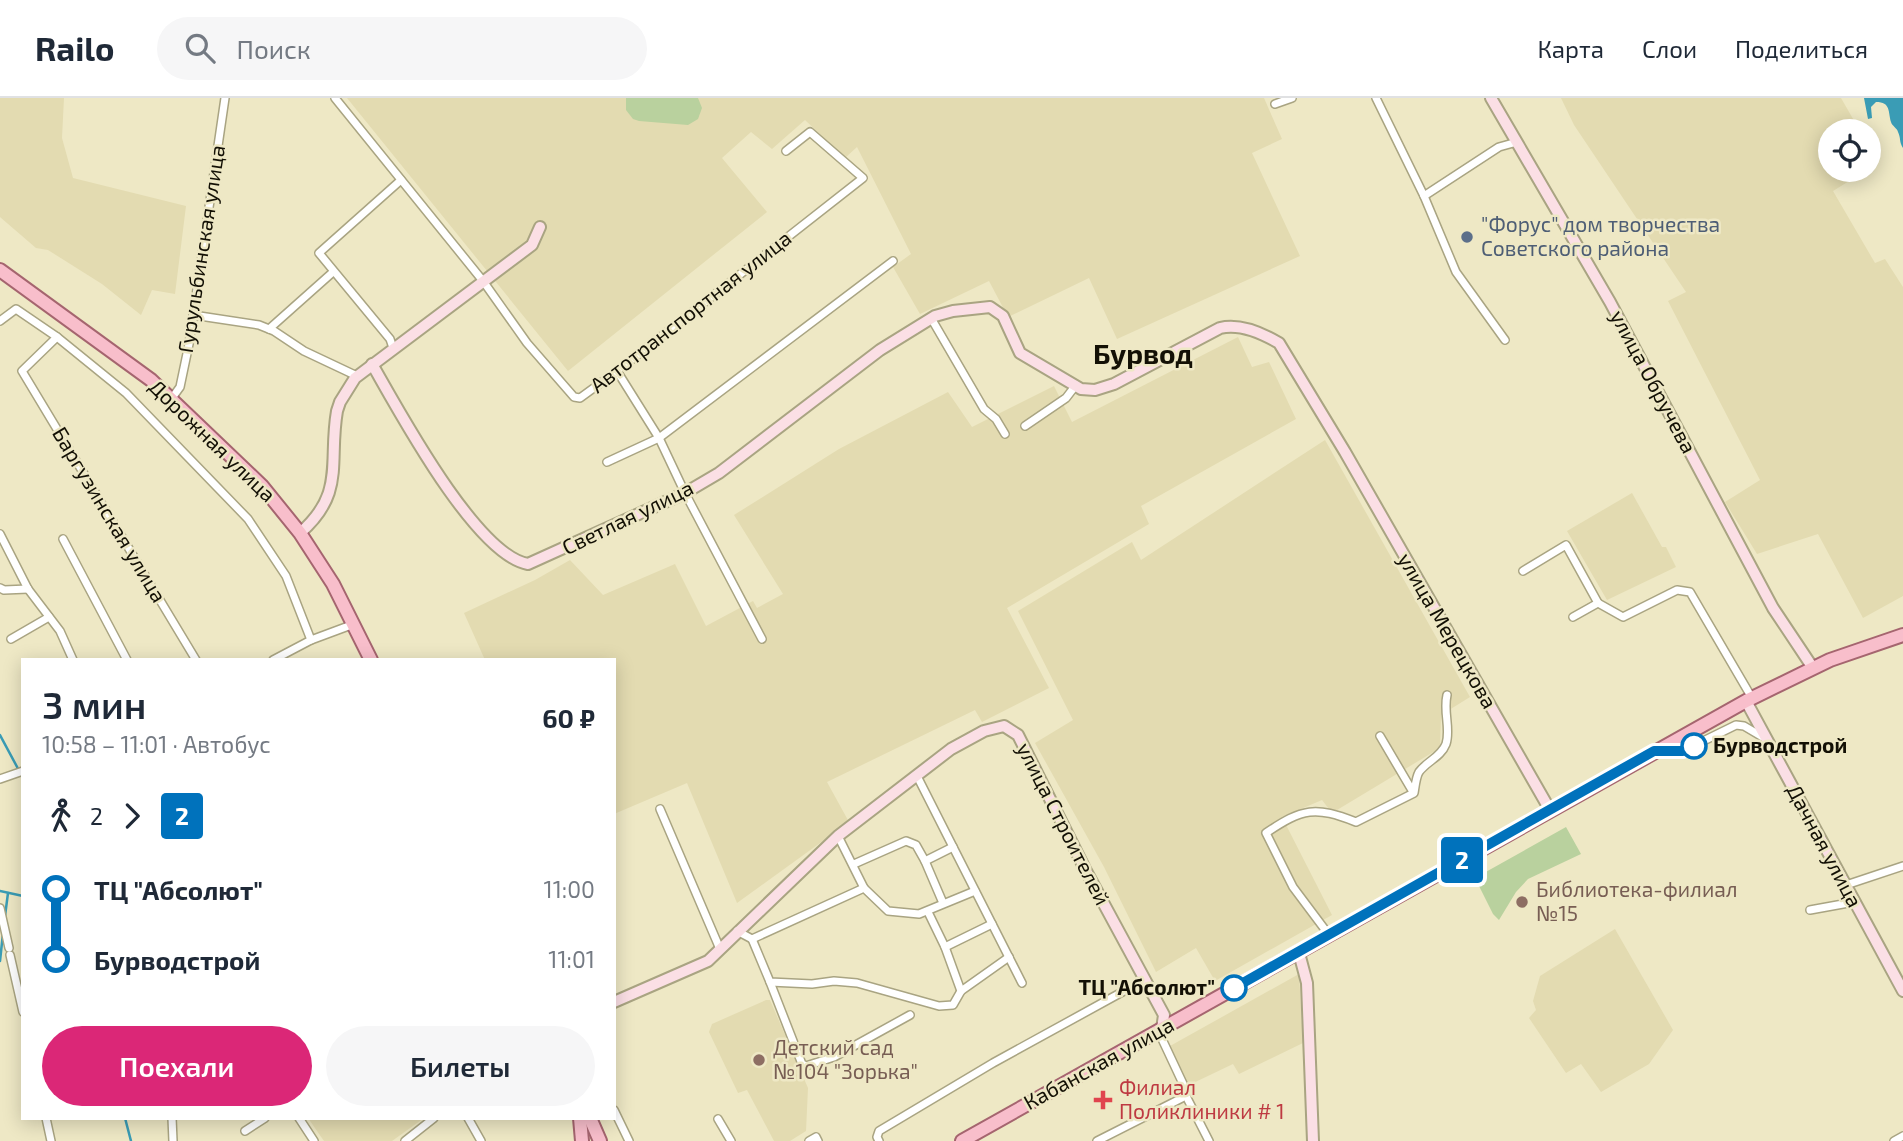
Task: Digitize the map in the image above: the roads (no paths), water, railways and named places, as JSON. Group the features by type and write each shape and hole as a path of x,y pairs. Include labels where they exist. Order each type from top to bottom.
{"main road":[{"path":"0,264 16,282"},
{"name":"Дорожная улица","path":"0,270 172,398 262,486 300,533 332,584 370,658"},
{"name":"Кабанская улица","path":"962,1141 1749,699 1813,668 1903,635"},
{"path":"580,1120 582,1141"},
{"path":"591,1120 600,1141"}],"street":[{"name":"Гурульбинская улица","path":"172,398 180,387 193,315 225,98"},
{"name":"Автотранспортная улица","path":"335,98 483,281 527,343 574,397 580,398 863,178 810,132 786,151"},
{"path":"1275,104 1292,98"},
{"path":"1376,98 1424,195 1456,272 1505,340"},
{"name":"улица Обручева","path":"1491,98 1610,302 1773,608 1813,668"},
{"path":"1424,195 1499,147 1517,142"},
{"path":"393,348 387,336 319,253 401,180"},
{"path":"300,533 312,523 330,492 334,477 337,411 358,376 532,246 540,227"},
{"path":"607,462 659,438 893,261"},
{"path":"269,329 333,272"},
{"path":"1005,434 996,419 984,409 933,317 953,311 990,307 1003,316 1020,353 1076,385 1066,398 1025,426"},
{"path":"0,321 16,309 57,337 126,394 248,519 286,576 311,640"},
{"path":"193,315 269,329 304,351 358,376"},
{"name":"Светлая улица","path":"372,364 423,452 452,494 494,545 518,562 528,564 685,493 719,473 880,350 933,317"},
{"name":"улица Мерецкова","path":"1076,385 1095,390 1114,384 1230,325 1265,334 1279,343 1345,452 1550,810"},
{"name":"Баргузинская улица","path":"57,337 22,371 195,658"},
{"path":"617,371 659,438 762,639"},
{"path":"0,534 28,589 60,631 72,658"},
{"path":"63,539 126,658"},
{"path":"1523,570 1566,545 1598,603 1623,617 1677,590 1690,592 1749,699"},
{"path":"0,588 28,589"},
{"path":"1573,617 1598,603"},
{"path":"11,639 49,617"},
{"path":"277,658 311,640 354,624"},
{"path":"1414,793 1418,773 1446,744 1444,711 1447,695"},
{"name":"Дачная улица","path":"1749,699 1767,740 1903,991"},
{"path":"1654,751 1683,751 1736,725 1753,730 1767,740"},
{"name":"улица Строителей","path":"616,1001 708,961 838,836 951,749 984,731 1004,726 1012,729 1018,736 1085,869 1164,1015 1162,1028"},
{"path":"1380,736 1414,793"},
{"path":"0,779 21,772"},
{"path":"917,776 1022,984"},
{"path":"1330,936 1293,887 1266,833 1298,815 1315,810 1356,822 1414,793"},
{"path":"660,809 720,949"},
{"path":"838,836 864,887 888,911 919,914 928,912 975,891"},
{"path":"854,864 906,841 916,845 943,903"},
{"path":"925,861 953,847"},
{"path":"1846,885 1903,866"},
{"path":"752,939 864,887"},
{"path":"1810,910 1854,902"},
{"path":"0,908 21,1003"},
{"path":"928,912 945,947 961,991"},
{"path":"945,947 992,924"},
{"path":"737,931 752,939 802,1064 806,1066 834,1057 910,1015"},
{"path":"1299,953 1307,983 1313,1141"},
{"path":"770,982 857,983 939,1006 953,1005 961,991 1009,957"},
{"path":"879,1141 879,1131 993,1063 1146,981"},
{"path":"1162,1028 1162,1039 1185,1088 1185,1094 1209,1141"},
{"path":"1097,1141 1182,1098 1185,1094"},
{"path":"616,1114 629,1141"},
{"path":"718,1119 732,1141"},
{"path":"46,1120 51,1141"},
{"path":"172,1120 173,1141"},
{"path":"245,1131 262,1120"},
{"path":"300,1120 314,1141"},
{"path":"405,1141 431,1120"},
{"path":"469,1120 481,1141"},
{"path":"1894,1141 1903,1136"},
{"path":"808,1141 816,1137 818,1141"}],"water":[{"path":"1864,98 1903,98 1903,148 1887,106 1876,102 1871,107 1872,118 1868,119"}],"waterway":[{"path":"0,735 21,774"},
{"path":"0,891 21,896"},
{"path":"5,916 8,893"},
{"path":"0,961 3,933"},
{"path":"126,1120 131,1141"}],"place":[{"name":"\"Форус\" дом творчества Советского района","path":"1467,237"},
{"name":"Бурводстрой","path":"1694,746"},
{"name":"Библиотека-филиал №15","path":"1522,902"},
{"name":"ТЦ \"Абсолют\"","path":"1234,988"},
{"name":"Детский сад №104 \"Зорька\"","path":"759,1060"},
{"name":"Филиал Поликлиники # 1","path":"1103,1100"}],"district":[{"name":"Бурвод","path":"1143,354"}]}
